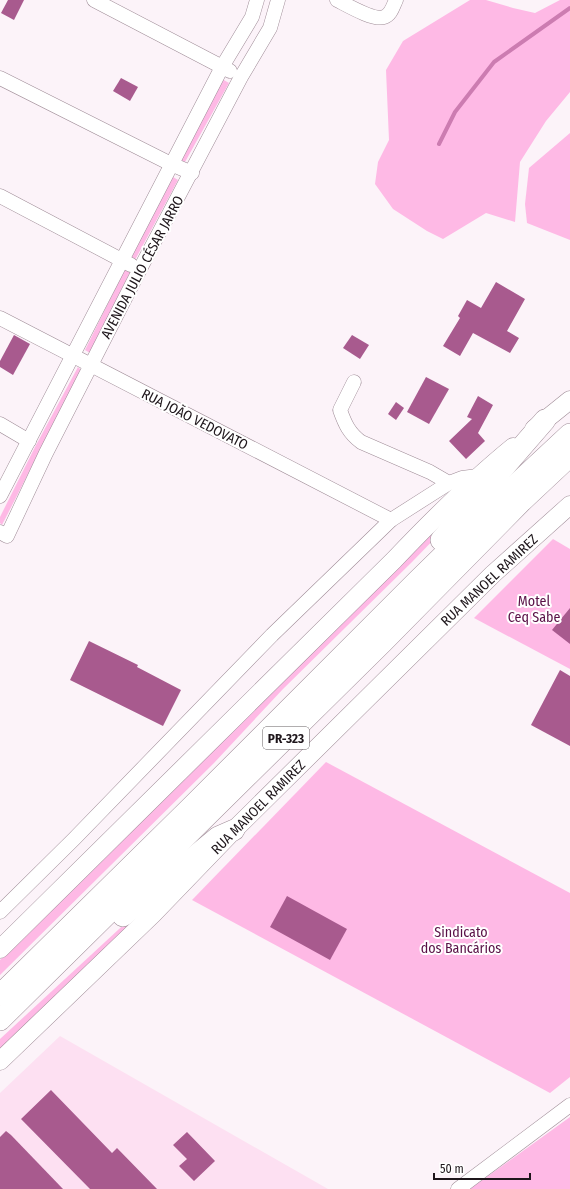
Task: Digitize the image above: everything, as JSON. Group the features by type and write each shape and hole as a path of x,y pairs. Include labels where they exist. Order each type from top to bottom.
{"highway":[{"path":"417,581 421,563 545,420"},
{"name":"PR-323","path":"0,995 417,581 570,434"},
{"name":"PR-323","path":"0,1020 383,642 522,501 570,456"},
{"path":"71,950 94,940 218,836 234,830"}],"main road":[{"path":"0,948 394,560 432,520 478,476 570,400"},
{"name":"RUA MANOEL RAMIREZ","path":"0,1061 153,914 234,830 493,574 570,506"}],"street":[{"path":"94,0 241,77"},
{"name":"AVENIDA JULIO CÉSAR JARRO","path":"0,496 222,67 252,17 257,0"},
{"name":"AVENIDA JULIO CÉSAR JARRO","path":"4,534 140,269 192,173 241,77 270,28 278,0"},
{"path":"337,0 376,18 384,18 390,13 396,0"},
{"path":"0,78 171,164 192,173"},
{"path":"0,196 122,261 140,269"},
{"name":"RUA JOÃO VEDOVATO","path":"0,318 391,520"},
{"path":"354,382 340,410 345,424 352,435 361,442 430,472 449,483"},
{"path":"0,424 29,441"},
{"path":"0,912 74,839 272,635 391,520 449,483 462,478 478,476"},
{"path":"458,1189 570,1106"}],"shaded area":[{"path":"60,1036 328,1189 0,1189 0,1093"}],"green space":[{"path":"470,0 486,0 535,13 560,0 570,0 570,92 546,121 520,162 515,222 486,213 443,239 427,231 393,209 375,184 378,162 389,140 386,70 403,41"},
{"path":"222,79 229,83 185,162 178,159"},
{"path":"570,133 570,240 527,223 525,204 529,168"},
{"path":"173,177 178,180 135,260 130,257"},
{"path":"125,269 130,272 90,353 85,350"},
{"path":"78,367 81,370 2,525 0,523 0,517 35,447"},
{"path":"473,491 441,532 412,562 283,689 214,763 0,975 0,960"},
{"name":"Motel Ceq Sabe","path":"553,539 570,549 570,669 474,618"},
{"name":"Sindicato dos Bancários","path":"326,762 570,893 570,1077 550,1093 192,900"},
{"path":"190,867 0,1052 0,1039 157,894"},
{"path":"570,1117 570,1189 470,1189"}],"building":[{"path":"8,0 24,0 14,20 1,13"},
{"path":"121,78 138,87 130,101 113,91"},
{"path":"496,282 525,299 507,331 519,338 510,353 473,333 460,356 443,346 460,318 458,316 467,300 481,308"},
{"path":"14,335 30,344 13,375 0,367 0,361"},
{"path":"352,335 369,345 360,359 343,348"},
{"path":"426,377 449,389 429,424 407,412"},
{"path":"478,396 493,405 478,433 485,441 466,459 449,441 472,419 467,417"},
{"path":"396,402 404,408 396,420 388,414"},
{"path":"570,608 570,644 552,630"},
{"path":"89,641 138,665 137,667 181,690 163,726 70,680"},
{"path":"560,670 570,676 570,746 531,725"},
{"path":"287,896 347,929 330,960 270,927"},
{"path":"51,1090 112,1153 117,1148 157,1189 90,1189 21,1119"},
{"path":"6,1131 63,1189 0,1189 0,1137"},
{"path":"187,1132 215,1161 194,1181 179,1166 187,1159 173,1145"}],"waterway":[{"path":"439,144 455,112 494,62 570,8"}]}
